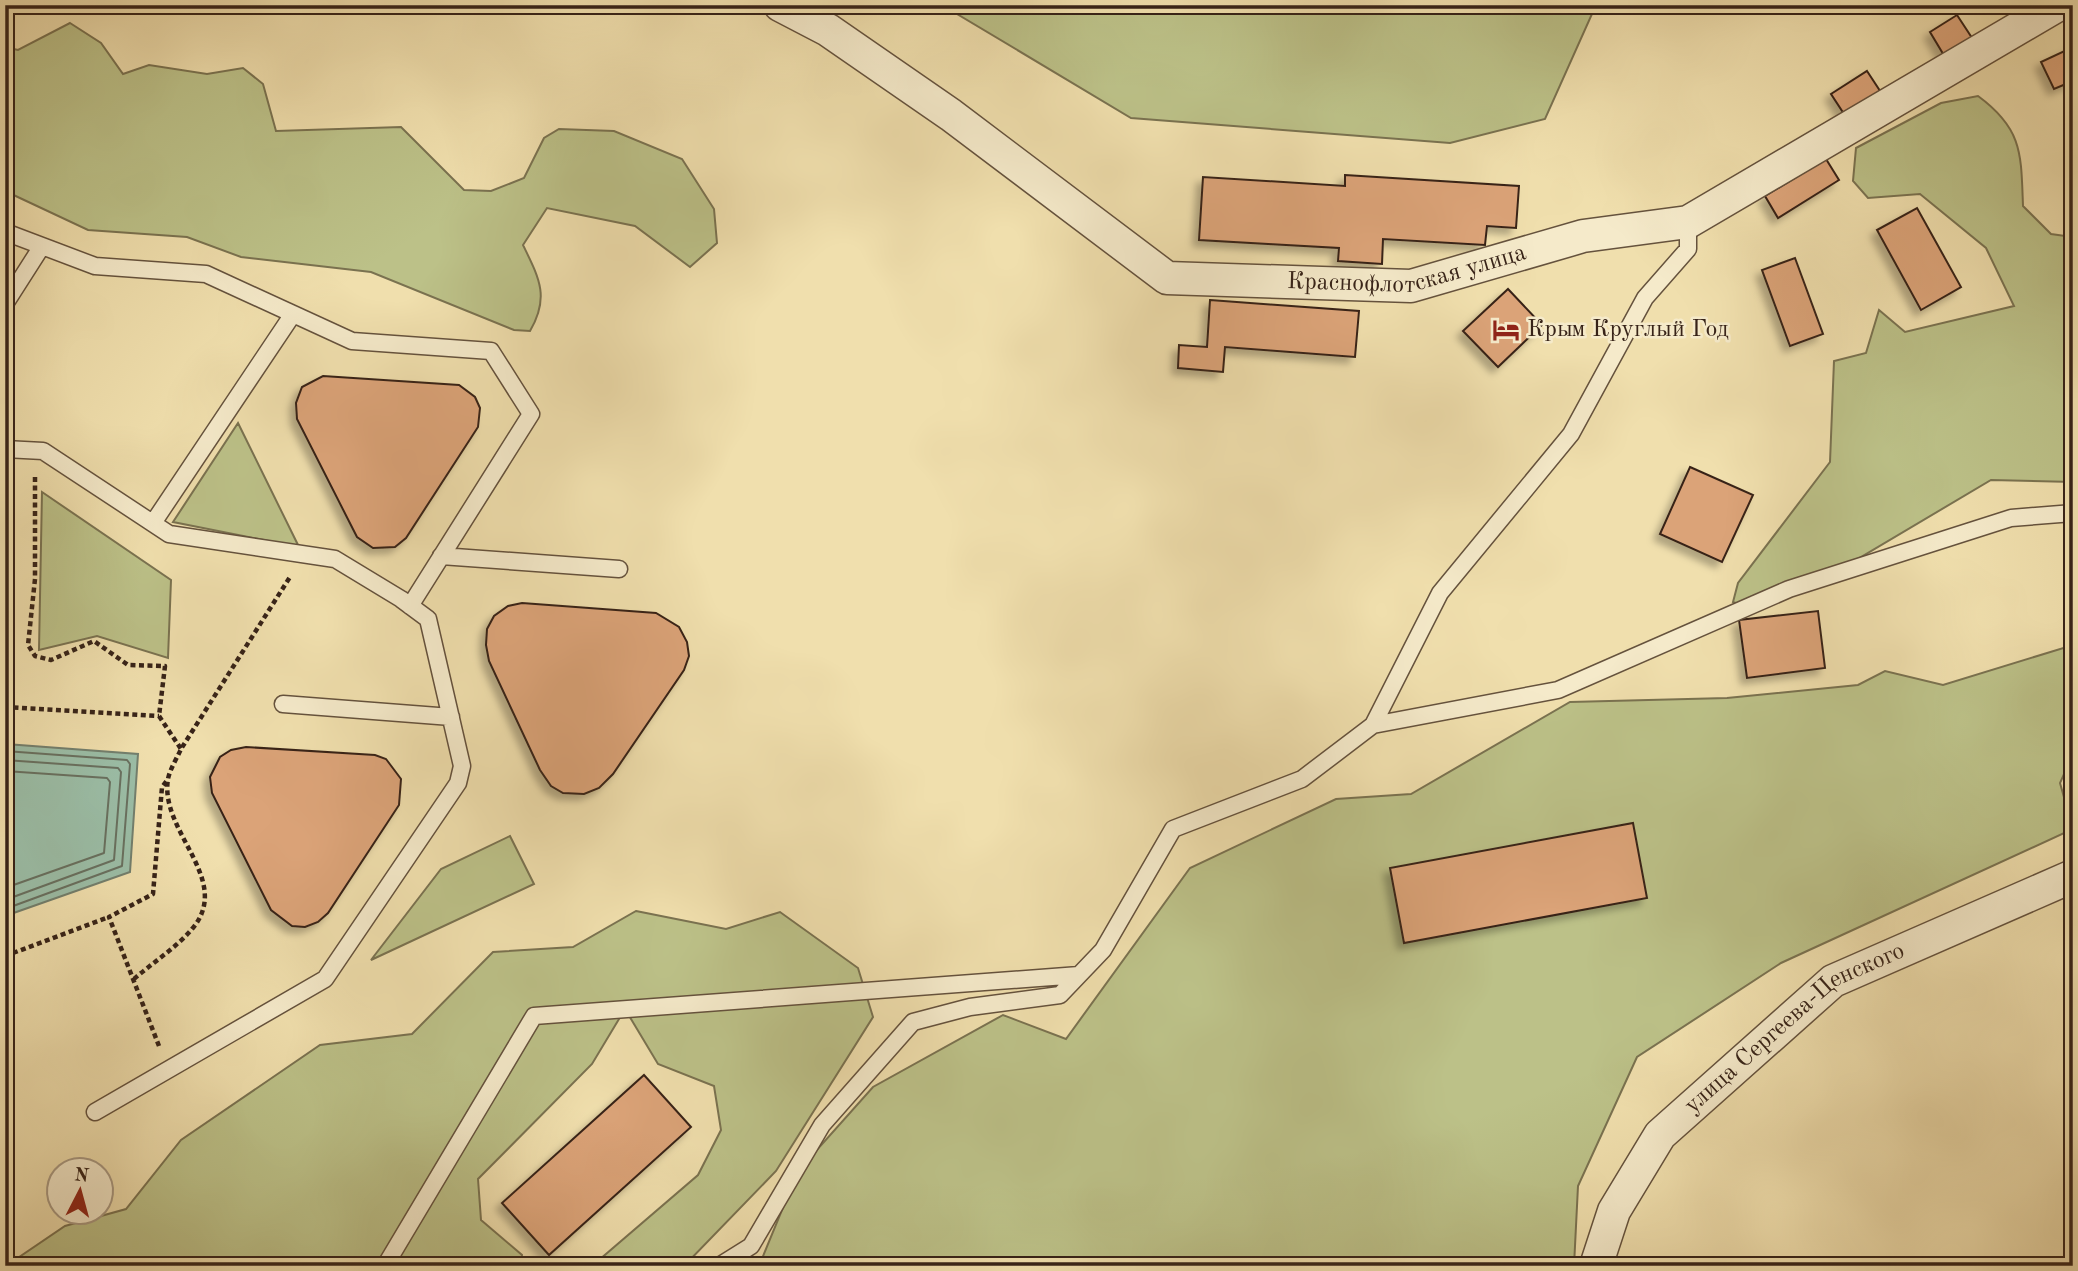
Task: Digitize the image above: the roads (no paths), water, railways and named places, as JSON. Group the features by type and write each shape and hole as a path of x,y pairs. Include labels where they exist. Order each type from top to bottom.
{"street":[{"name":"Краснофлотская улица","path":"780,5 828,30 951,115 1167,278 1411,286 1583,236 1688,222 2058,5"},
{"name":"улица Сергеева-Ценского","path":"1596,1266 1614,1211 1660,1135 1833,981 2073,876"}],"lane":[{"path":"719,1266 751,1246 822,1125 913,1022 970,1007 1060,995 1104,950 1173,829 1302,779 1373,725 1440,593 1572,434 1645,298 1688,249 1688,222"},
{"path":"5,232 95,266 206,274 352,341 491,351 531,414 410,606"},
{"path":"5,304 42,246"},
{"path":"153,523 293,314"},
{"path":"5,449 43,451 169,534 335,559 410,606 428,619 462,766 458,783 325,979 95,1112"},
{"path":"1373,725 1558,690 1789,589 2011,518 2073,513"},
{"path":"441,556 619,569"},
{"path":"284,704 451,717"},
{"path":"385,1266 534,1016 1079,975"}],"water":[{"path":"6,744 138,754 130,872 5,916"}],"place":[{"name":"Крым Круглый Год","path":"1506,330"}]}
